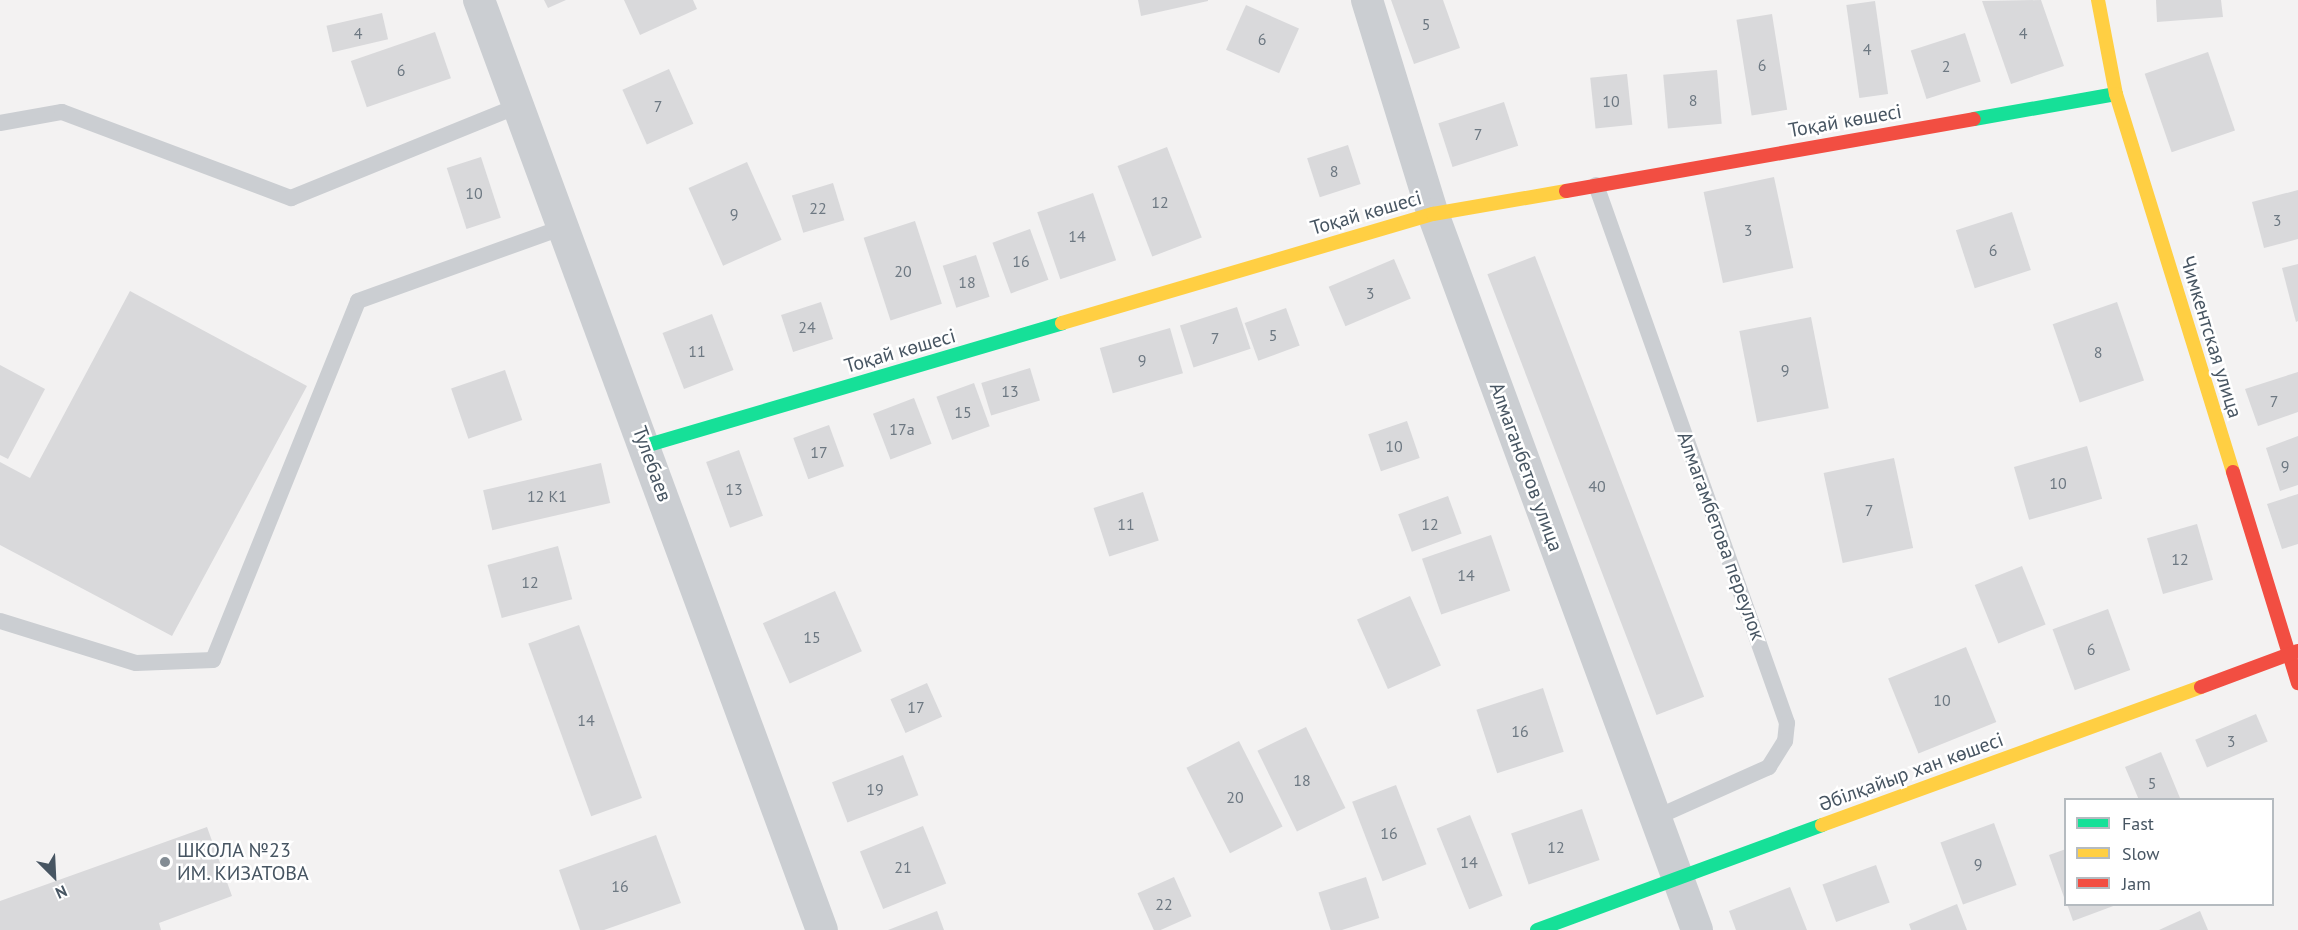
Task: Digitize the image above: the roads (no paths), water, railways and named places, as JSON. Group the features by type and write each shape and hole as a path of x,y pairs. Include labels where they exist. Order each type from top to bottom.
{"street":[{"name":"Тулебаев","path":"479,0 822,930"},
{"name":"Алмаганбетов улица","path":"1367,0 1432,214 1698,930"},
{"name":"Чимкентская улица","path":"2098,0 2116,94 2293,653 2298,683"},
{"name":"Тоқай көшесі","path":"645,446 1432,214 2116,94"},
{"name":"Әбілқайыр хан көшесі","path":"1537,930 2293,653"}],"lane":[{"path":"0,123 62,112 291,198 518,106"},
{"name":"Алмагамбетова переулок","path":"1596,185 1787,723 1785,741 1769,767 1655,818"},
{"path":"0,621 136,663 213,660 358,301 563,227"}],"place":[{"name":"ШКОЛА №23 ИМ. КИЗАТОВА","path":"165,862"}]}
